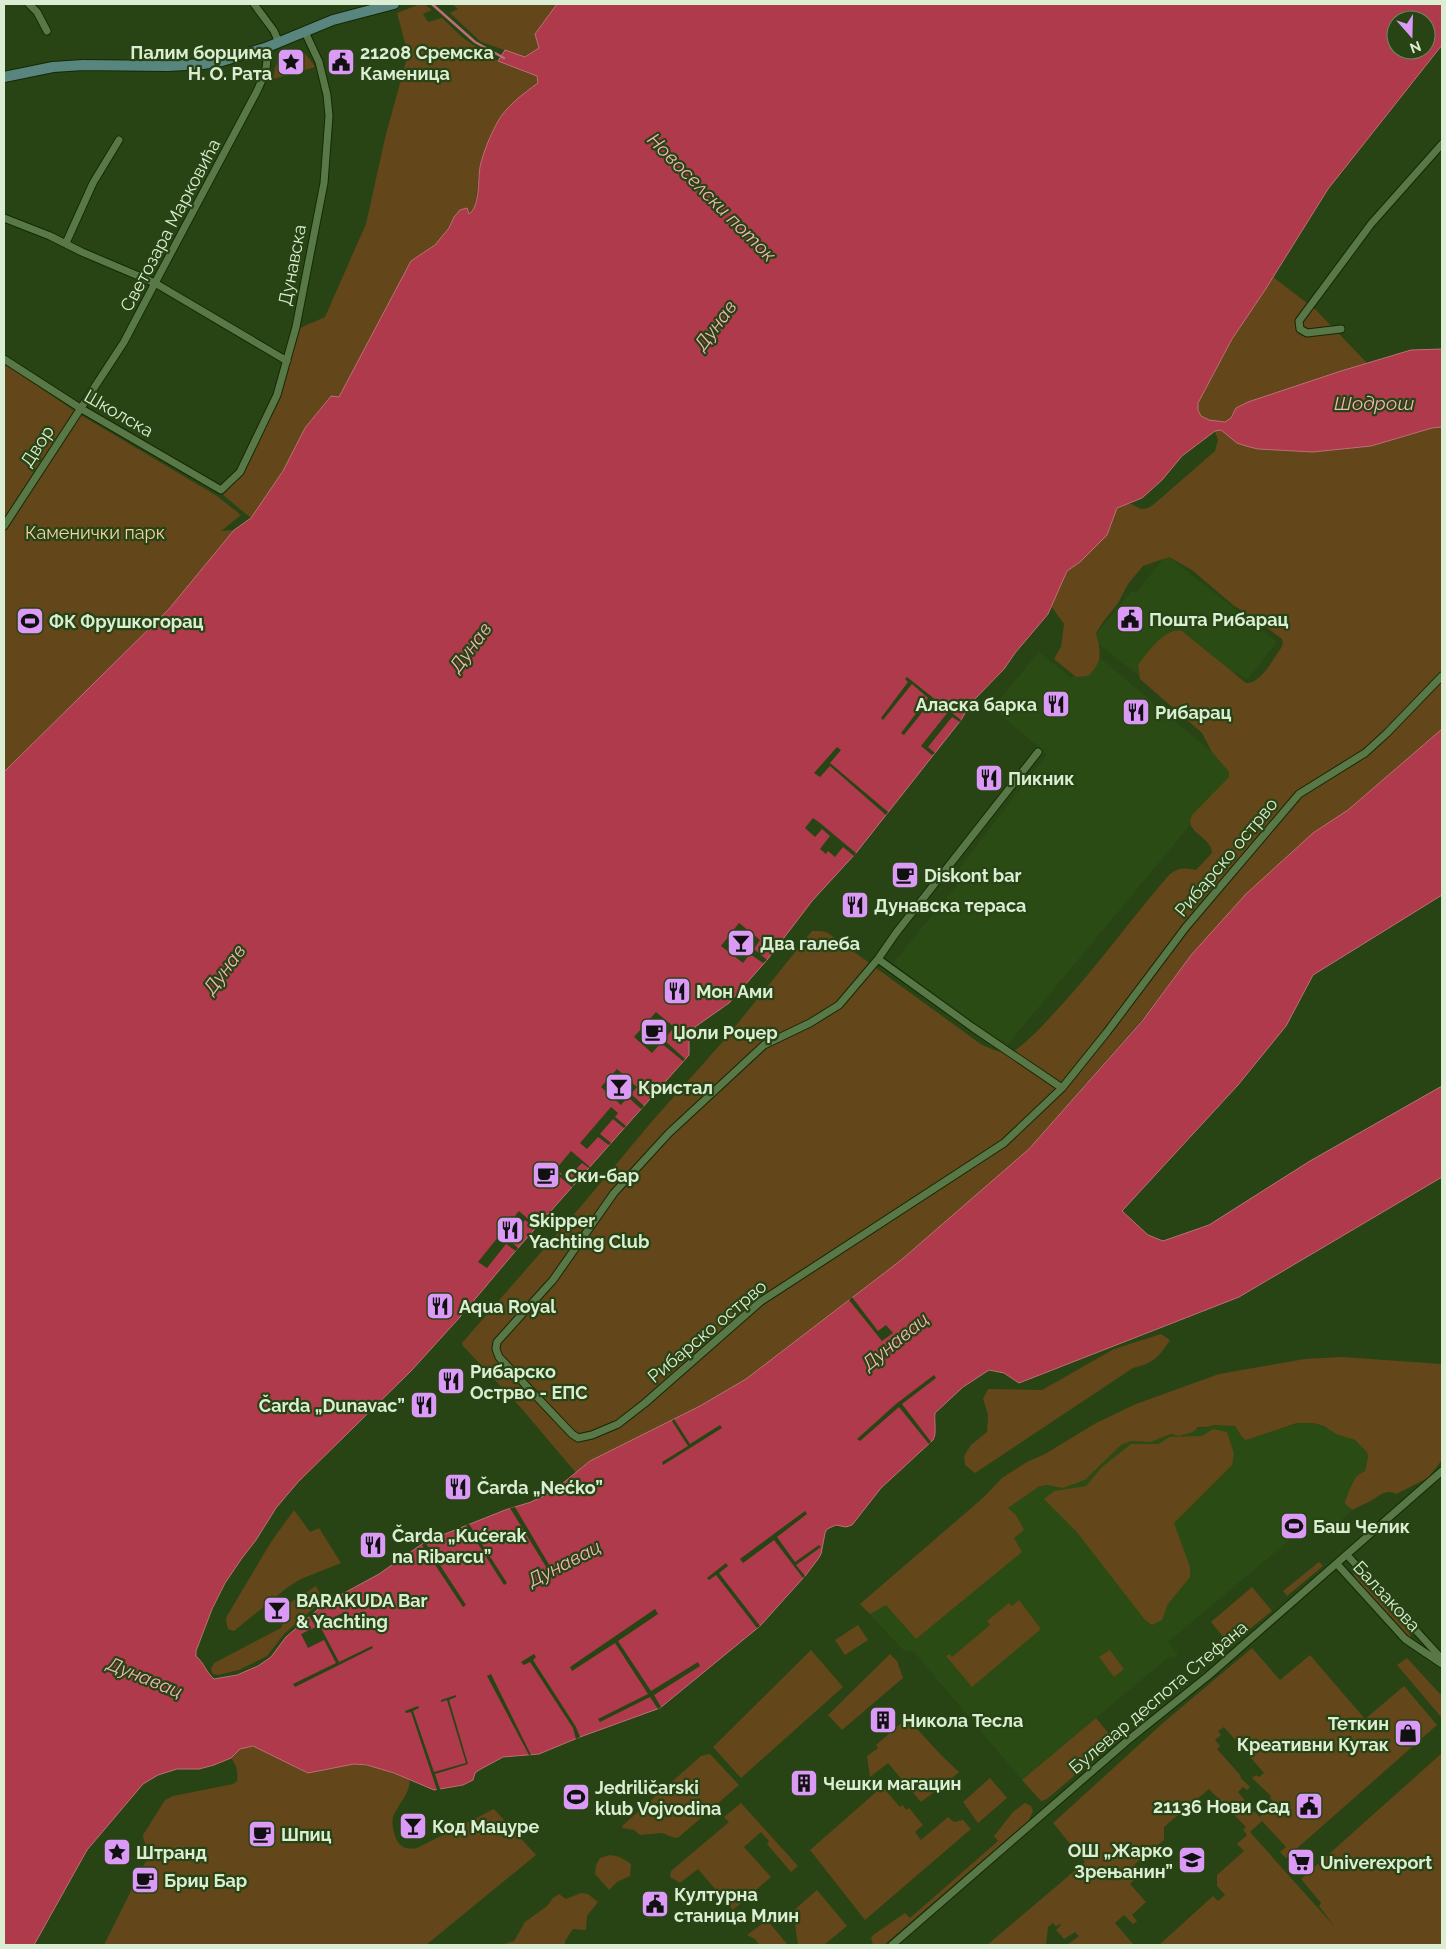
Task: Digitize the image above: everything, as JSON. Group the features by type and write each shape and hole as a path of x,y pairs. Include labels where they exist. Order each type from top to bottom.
{"main road":[{"path":"4,77 63,66 168,66 222,61 279,43 333,20 394,4"}],"street":[{"path":"29,4 37,12 47,31"},
{"path":"254,4 271,26 279,43"},
{"name":"Дунавска","path":"221,490 240,472 277,394 287,361 324,183 328,139 328,105 319,62 305,32"},
{"name":"Светозара Марковића","path":"80,408 124,342 141,312 154,283 256,93 266,70 268,59 265,48"},
{"path":"66,243 93,183 119,140"},
{"path":"1341,329 1308,333 1300,329 1300,321 1371,224 1442,144"},
{"path":"4,218 66,243 82,252 154,283 287,361"},
{"name":"Школска","path":"4,359 80,408 221,490"},
{"name":"Двор","path":"4,526 80,408"},
{"name":"Рибарско острво","path":"878,960 839,1005 810,1023 764,1045 669,1134 614,1193 545,1289 501,1337 496,1349 499,1356 572,1434 578,1438 592,1435 618,1424 645,1404 760,1302 1004,1143 1062,1088 1186,927 1299,794 1365,753 1387,734 1442,676"},
{"path":"1038,752 896,933 878,960 1062,1088"},
{"name":"Булевар деспота Стефана","path":"892,1945 1120,1748 1208,1676 1442,1471"},
{"name":"Балзакова","path":"1347,1555 1442,1659"},
{"name":"Балзакова","path":"1337,1564 1404,1639 1442,1664"}],"shaded area":[{"path":"1166,555 1277,642 1247,680 1236,672 1197,721 1092,639 1132,590 1136,593"},
{"path":"1039,652 1071,678 1093,652 1252,786 1191,824 1004,1049 893,963 961,880 955,874 1047,754 992,708"},
{"path":"1307,1422 1324,1426 1336,1434 1355,1440 1367,1452 1368,1457 1365,1471 1357,1476 1352,1489 1346,1496 1348,1507 1353,1510 1337,1524 1313,1532 1305,1527 1168,1642 1178,1654 1173,1659 1170,1656 1022,1780 914,1652 903,1650 860,1604 1038,1487 1046,1485 1063,1488 1085,1480 1121,1445 1131,1441 1142,1442 1214,1425 1235,1426 1246,1440 1263,1433"}],"green space":[{"path":"424,4 432,10 423,14 428,22 442,18 463,38 498,61 537,76 538,83 508,108 497,123 480,166 475,206 472,213 454,217 449,228 435,245 411,261 339,397 330,396 305,428 283,471 251,518 223,495 238,478 280,393 300,328 325,317 366,224 386,134 408,54 397,13"},
{"path":"452,4 557,4 535,34 539,48 525,57 481,42 450,13 458,9"},
{"path":"290,49 299,50 305,54 315,67 273,79 280,57"},
{"path":"1273,277 1316,310 1367,363 1341,371 1233,413 1231,417 1223,422 1209,420 1200,414 1198,403 1232,339"},
{"name":"Каменички парк","path":"4,363 79,414 217,496 241,515 221,531 234,530 169,609 4,772"},
{"path":"1442,427 1442,729 1348,810 1313,833 1246,894 1192,954 1146,1015 1029,1149 900,1261 746,1379 700,1406 590,1461 576,1473 522,1409 462,1343 726,1038 812,931 828,933 982,1045 997,1051 1011,1053 1035,1034 1071,995 1169,875 1182,869 1196,870 1212,853 1211,847 1194,830 1190,820 1193,814 1229,777 1229,772 1212,752 1202,733 1140,679 1138,665 1152,647 1163,637 1169,633 1182,631 1246,683 1257,680 1262,675 1281,648 1282,639 1233,605 1192,570 1169,557 1143,566 1128,584 1118,603 1096,633 1100,656 1096,666 1088,676 1076,677 1054,659 1061,647 1064,624 1051,606 1067,571 1080,562 1110,526 1115,510 1127,503 1142,509 1153,505 1215,451 1218,440 1215,431 1221,430 1246,446 1258,449 1313,452 1371,446 1432,428"},
{"path":"1161,1334 1170,1340 1163,1351 1151,1361 1133,1368 975,1473 965,1465 964,1456 971,1445 987,1432 988,1415 983,1399 988,1389 1042,1390 1114,1349"},
{"path":"1342,1357 1442,1364 1442,1460 1428,1478 1396,1494 1384,1493 1353,1510 1348,1507 1345,1501 1358,1475 1365,1471 1368,1457 1367,1452 1355,1440 1336,1434 1324,1426 1313,1423 1297,1423 1246,1440 1235,1426 1214,1425 1198,1427 1193,1432 1179,1436 1171,1434 1151,1442 1131,1441 1121,1445 1085,1480 1063,1488 1046,1485 1038,1487 1008,1508 1016,1515 1024,1530 1014,1538 1022,1552 916,1639 886,1605 870,1614 860,1604 984,1497 1002,1478 1096,1423 1136,1404 1219,1374 1305,1359"},
{"path":"1213,1429 1227,1432 1234,1454 1232,1465 1174,1523 1190,1567 1190,1577 1168,1604 1162,1620 1152,1625 1145,1620 1076,1531 1044,1499 1054,1491 1086,1486 1102,1467 1131,1444 1159,1444 1169,1437 1202,1436"},
{"path":"294,1510 310,1532 319,1528 341,1563 301,1579 288,1587 234,1631 228,1629 227,1616 271,1542"},
{"path":"1319,1562 1323,1566 1287,1596 1283,1591"},
{"path":"1355,1574 1410,1632 1411,1637 1408,1637 1353,1575"},
{"path":"316,1586 323,1600 284,1634 267,1656 239,1670 218,1675 213,1674 211,1669 214,1663 281,1628 284,1621 281,1611 288,1604"},
{"path":"1252,1587 1272,1611 1230,1645 1211,1622"},
{"path":"1019,1600 1041,1629 972,1687 946,1656 949,1654 952,1657 990,1625 987,1621 1009,1603 1012,1606"},
{"path":"858,1625 868,1640 845,1655 835,1640"},
{"path":"1252,1648 1280,1680 1310,1655 1365,1719 1404,1686 1437,1725 1286,1858 1280,1852 1286,1847 1262,1821 1250,1832 1334,1926 1319,1906 1321,1903 1301,1879 1442,1753 1442,1945 1159,1945 1213,1896 1218,1901 1225,1895 1217,1886 1217,1875 1244,1851 1237,1844 1247,1835 1243,1830 1246,1827 1209,1789 1164,1827 1164,1840 1135,1864 1135,1879 1130,1884 1146,1902 1132,1915 1137,1921 1133,1924 1124,1915 1115,1923 1134,1945 1067,1945 1079,1936 1075,1932 1064,1939 1056,1930 1062,1924 1056,1927 1053,1923 1048,1927 1046,1945 987,1945 1085,1862 1053,1823 1164,1722","holes":["1224,1727 1264,1773 1259,1777 1256,1775 1252,1778 1271,1796 1270,1798 1275,1804 1270,1809 1267,1806 1263,1809 1265,1812 1260,1817 1238,1792 1243,1787 1247,1790 1250,1787 1217,1749 1220,1746 1215,1740 1221,1735 1218,1731"]},
{"path":"811,1650 843,1687 741,1778 713,1747"},
{"path":"1110,1650 1124,1669 1114,1677 1099,1657"},
{"path":"890,1654 897,1661 903,1678 842,1730 828,1715"},
{"path":"1407,1658 1440,1694 1442,1693 1442,1718 1397,1665"},
{"path":"907,1718 959,1772 943,1786 938,1784 938,1789 921,1802 888,1763 870,1777 867,1756 878,1748 876,1745"},
{"path":"1096,1718 1115,1741 1047,1799 1041,1801 1022,1780"},
{"path":"246,1746 259,1748 308,1773 354,1764 376,1767 406,1778 410,1781 406,1795 393,1817 393,1829 396,1837 405,1848 417,1848 494,1809 536,1855 426,1945 104,1945 148,1857 143,1835 165,1800 173,1796 233,1784 237,1781 237,1771 231,1758"},
{"path":"710,1754 739,1785 679,1837 675,1838 662,1833 640,1835 634,1830 623,1828 622,1826 701,1756"},
{"path":"990,1778 1007,1798 978,1823 963,1802"},
{"path":"880,1784 900,1807 903,1805 906,1810 909,1808 923,1825 915,1832 921,1840 948,1817 954,1822 963,1820 971,1829 865,1920 810,1850 875,1793"},
{"path":"741,1803 798,1866 791,1872 767,1844 769,1841 761,1832 744,1847 771,1877 733,1910 698,1869 680,1883 670,1877 671,1871 729,1822 724,1817"},
{"path":"1025,1803 1031,1806 1033,1811 1029,1820 884,1945 873,1945 871,1938 873,1935 905,1913 910,1918 998,1841 994,1836 1013,1812"},
{"path":"610,1855 620,1857 631,1864 630,1876 617,1882 609,1890 595,1874 596,1865 600,1858"},
{"path":"817,1890 847,1926 824,1945 798,1945 793,1911"},
{"path":"581,1893 588,1894 598,1902 587,1916 586,1930 573,1929 565,1941 565,1945 500,1945 514,1941 525,1922 547,1906 559,1894 566,1899"},
{"path":"767,1920 788,1945 759,1945 755,1939 747,1935"}],"water":[{"path":"557,4 1442,4 1442,45 1436,53 1436,10 1386,10 1386,60 1430,60 1328,189 1232,339 1198,403 1198,410 1201,416 1209,420 1225,422 1231,418 1236,408 1248,402 1411,350 1442,349 1442,427 1432,428 1371,446 1313,452 1258,449 1237,443 1221,430 1215,431 1182,456 1162,480 1142,498 1117,508 1107,535 1080,562 1067,571 1048,614 1004,669 971,703 961,720 856,853 812,901 767,960 729,1003 695,1027 689,1042 689,1055 411,1371 298,1482 276,1508 225,1583 212,1609 196,1651 196,1656 209,1673 214,1679 237,1675 258,1666 271,1657 286,1637 324,1604 379,1574 425,1542 505,1510 531,1502 552,1492 590,1461 700,1406 746,1379 900,1261 1029,1149 1143,1020 1192,954 1246,894 1313,833 1348,810 1442,729 1442,895 1313,975 1286,1026 1238,1085 1122,1211 1148,1235 1163,1241 1209,1225 1310,1161 1442,1086 1442,1177 1239,1297 1019,1383 1004,1373 989,1370 963,1387 935,1413 933,1440 881,1488 852,1525 846,1527 836,1525 827,1529 818,1559 760,1626 660,1708 539,1754 503,1757 479,1770 475,1773 473,1780 463,1785 434,1790 394,1773 367,1765 354,1764 308,1773 253,1746 240,1749 231,1758 214,1765 199,1769 177,1769 158,1775 143,1784 87,1850 34,1945 4,1945 4,772 169,609 234,530 251,518 283,471 305,428 331,396 339,397 411,261 435,245 449,228 460,210 467,208 469,214 473,210 477,199 481,162 494,128 510,106 538,83 537,76 498,61 505,50 525,57 539,48 535,34"}],"pier":[{"path":"907,677 961,720 960,722 952,717 928,747 935,753 932,755 921,746 948,712 932,700 904,735 901,733 928,698 912,684 883,720 881,718 908,682 905,679"},
{"path":"837,747 841,750 830,763 888,812 886,815 830,766 820,777 814,773"},
{"path":"813,818 856,853 854,856 843,847 835,857 828,851 826,854 820,849 830,836 822,829 815,837 805,828"},
{"name":"Два галеба","path":"739,923 760,940 754,949 767,960 763,963 750,954 743,963 721,946"},
{"name":"Џоли Роџер","path":"656,1012 674,1027 664,1040 685,1059 683,1061 661,1043 652,1053 634,1037"},
{"name":"Кристал","path":"617,1069 637,1087 631,1094 644,1106 641,1109 628,1097 621,1105 601,1087"},
{"path":"611,1107 618,1113 615,1117 626,1126 624,1128 613,1119 600,1134 611,1143 609,1145 598,1137 587,1149 580,1143"},
{"path":"571,1151 590,1167 582,1163 574,1171 581,1177 579,1179 571,1173 566,1179 574,1185 572,1187 560,1177 549,1189 532,1174 543,1161 561,1175 556,1169"},
{"name":"Skipper Yachting Club","path":"519,1211 537,1227 525,1220 509,1240 518,1248 516,1251 506,1244 487,1268 478,1262"},
{"path":"852,1297 878,1331 886,1325 893,1333 882,1341 849,1300"},
{"path":"934,1375 936,1378 902,1404 931,1442 929,1444 899,1407 860,1441 857,1439 896,1404"},
{"path":"674,1419 690,1444 720,1425 722,1428 663,1465 662,1462 688,1446 672,1421"},
{"path":"515,1507 551,1568 548,1570 510,1508"},
{"path":"805,1511 807,1514 777,1537 795,1562 819,1545 821,1547 796,1565 805,1576 803,1578 774,1540 743,1563 740,1559"},
{"path":"469,1524 507,1583 504,1585 466,1525"},
{"path":"425,1542 466,1605 463,1607 422,1545"},
{"path":"726,1563 728,1566 719,1573 760,1626 757,1628 716,1575 709,1580 707,1578"},
{"path":"655,1609 658,1614 618,1641 651,1691 698,1662 700,1666 654,1695 660,1708 658,1709 650,1697 600,1722 598,1719 648,1694 615,1643 572,1671 570,1667"},
{"path":"313,1613 320,1624 343,1613 350,1627 347,1629 342,1618 321,1628 339,1662 372,1646 373,1648 295,1687 293,1684 336,1663 324,1640 308,1648 301,1634 316,1627 309,1616"},
{"path":"534,1654 536,1657 533,1660 576,1727 580,1737 576,1739 573,1728 530,1662 524,1665 521,1662"},
{"path":"491,1674 531,1755 529,1755 487,1676"},
{"path":"456,1695 456,1697 449,1700 468,1764 435,1774 441,1792 438,1793 411,1712 406,1713 405,1711 418,1706 419,1708 413,1711 434,1772 466,1763 447,1700 441,1702 441,1700"}],"waterway":[{"name":"Новоселски поток","path":"432,4 475,42 504,58"}],"place":[{"name":"Палим борцима Н. О. Рата","path":"291,62"},
{"name":"21208 Сремска Каменица","path":"341,62"},
{"name":"Пошта Рибарац","path":"1130,619"},
{"name":"ФК Фрушкогорац","path":"30,621"},
{"name":"Аласка барка","path":"1056,704"},
{"name":"Рибарац","path":"1136,712"},
{"name":"Пикник","path":"989,778"},
{"name":"Diskont bar","path":"905,875"},
{"name":"Дунавска тераса","path":"855,905"},
{"name":"Два галеба","path":"741,943"},
{"name":"Мон Ами","path":"677,991"},
{"name":"Џоли Роџер","path":"654,1032"},
{"name":"Кристал","path":"619,1087"},
{"name":"Ски-бар","path":"546,1175"},
{"name":"Skipper Yachting Club","path":"510,1230"},
{"name":"Aqua Royal","path":"440,1306"},
{"name":"Рибарско Острво - ЕПС","path":"451,1381"},
{"name":"Čarda „Dunavac”","path":"424,1405"},
{"name":"Čarda „Nećko”","path":"458,1487"},
{"name":"Баш Челик","path":"1294,1526"},
{"name":"Čarda „Kućerak na Ribarcu”","path":"373,1545"},
{"name":"BARAKUDA Bar & Yachting","path":"277,1610"},
{"name":"Никола Тесла","path":"883,1720"},
{"name":"Теткин Креативни Кутак","path":"1408,1733"},
{"name":"Чешки магацин","path":"804,1783"},
{"name":"Jedriličarski klub Vojvodina","path":"576,1797"},
{"name":"21136 Нови Сад","path":"1309,1806"},
{"name":"Код Мацуре","path":"413,1826"},
{"name":"Шпиц","path":"262,1834"},
{"name":"Штранд","path":"117,1852"},
{"name":"ОШ „Жарко Зрењанин”","path":"1192,1860"},
{"name":"Univerexport","path":"1301,1862"},
{"name":"Бриџ Бар","path":"145,1880"},
{"name":"Културна станица Млин","path":"655,1904"}],"water label":[{"name":"Дунав","path":"715,325"},
{"name":"Шодрош","path":"1374,403"},
{"name":"Дунав","path":"470,647"},
{"name":"Дунав","path":"224,969"},
{"name":"Дунавац","path":"895,1341"},
{"name":"Дунавац","path":"564,1563"},
{"name":"Дунавац","path":"145,1677"}]}
